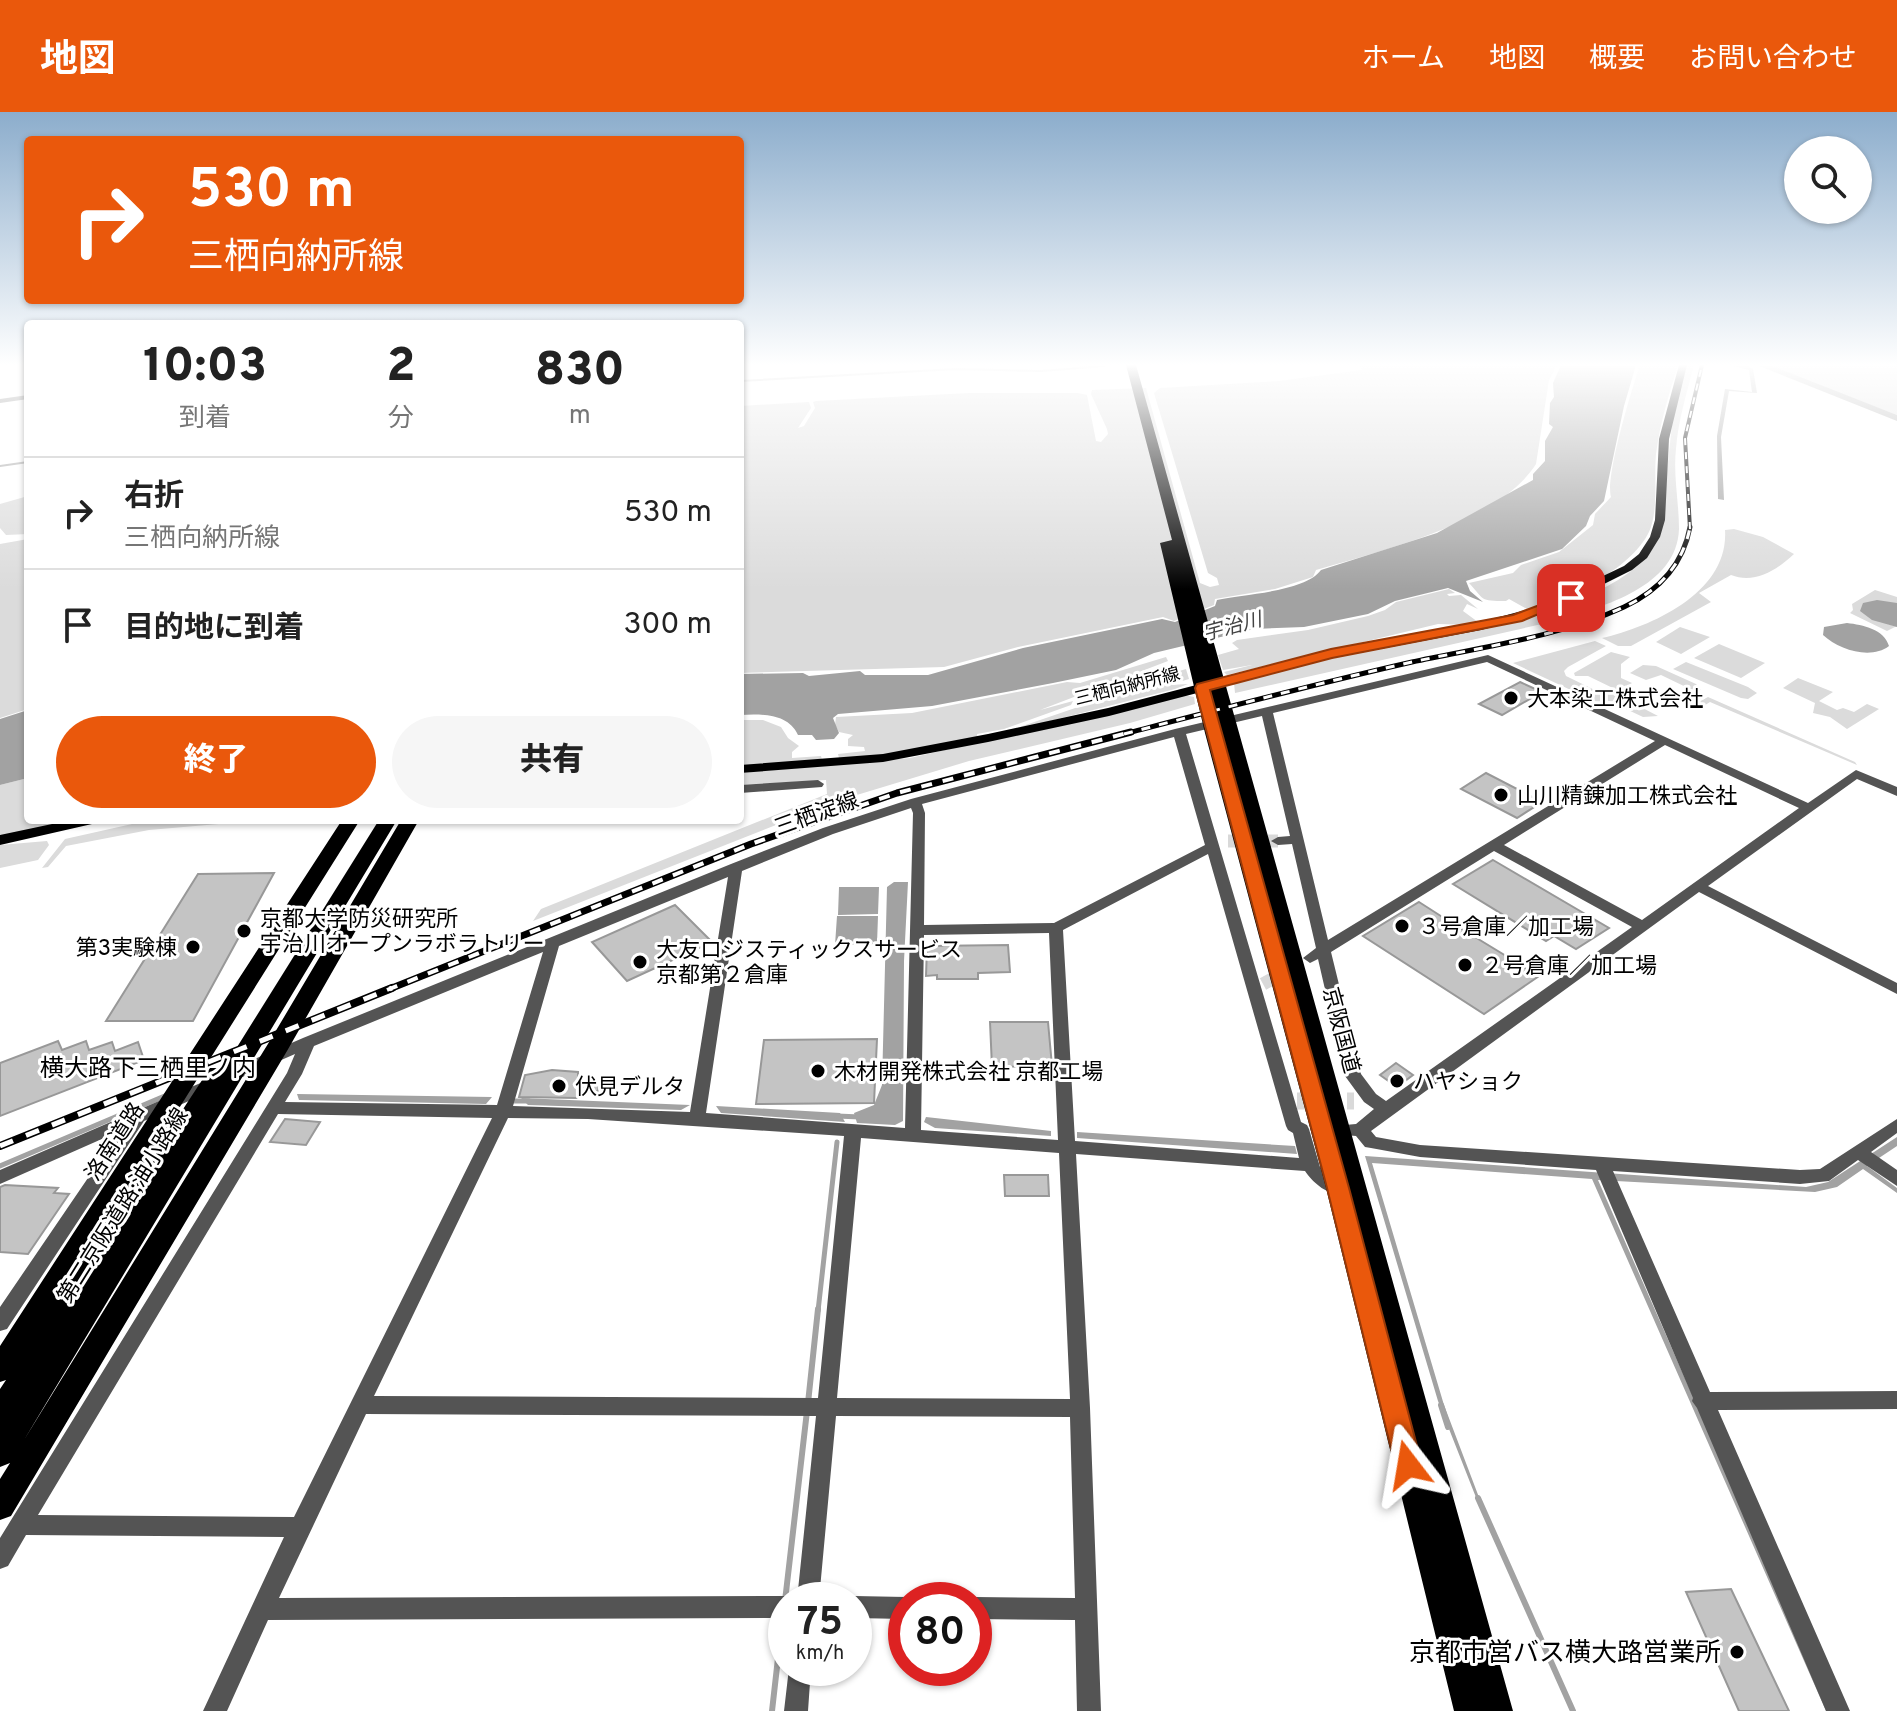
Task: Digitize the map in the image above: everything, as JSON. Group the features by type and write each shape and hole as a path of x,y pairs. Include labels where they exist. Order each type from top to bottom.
{"highway":[{"name":"京阪国道","path":"1146,440 1332,1136 1471,1711"},
{"name":"洛南道路","path":"0,1370 348,824"},
{"name":"第二京阪道路;油小路線","path":"0,1414 251,1022 371,824"},
{"name":"第二京阪道路;油小路線","path":"0,1453 386,824"},
{"path":"0,1506 408,824"},
{"name":"京阪国道","path":"1342,1181 1496,1711"}],"main road":[{"name":"三栖向納所線","path":"744,769 883,758 1036,728 1211,688 1331,654 1517,618 1571,598 1628,568 1643,556 1655,537 1660,520 1664,440"},
{"path":"0,840 74,824"}],"street":[{"name":"三栖淀線","path":"0,1177 308,1042 828,831 915,802 1179,732 1488,658 1663,741"},
{"path":"1267,711 1296,840 1316,955 1362,1099 1386,1109"},
{"path":"1179,732 1218,843 1292,1101 1294,1126 1332,1136 1420,1151 1605,1171 1800,1177 1823,1176 1866,1157 1897,1125"},
{"path":"1316,955 1663,741 1809,808"},
{"path":"1309,1165 1332,1136 1386,1109 1856,774 1897,792"},
{"path":"744,789 818,784"},
{"path":"913,1126 919,813 915,802"},
{"path":"1278,841 1296,840"},
{"path":"917,930 1056,928 1218,843"},
{"path":"1494,845 1642,926"},
{"path":"698,1112 736,867"},
{"path":"1698,886 1897,989"},
{"path":"1056,928 1080,1408 1089,1711"},
{"path":"215,1711 300,1527 506,1104 553,942"},
{"path":"0,1558 294,1074 308,1042"},
{"path":"273,1108 506,1104 698,1112 853,1131 913,1126 1068,1146 1309,1165"},
{"path":"0,1323 137,1119"},
{"path":"810,1582 853,1131"},
{"path":"1866,1157 1897,1179"},
{"path":"1309,1165 1317,1179 1342,1181"},
{"path":"1605,1171 1838,1711"},
{"path":"1702,1401 1897,1400"},
{"path":"362,1405 1080,1408"},
{"path":"22,1525 300,1527"},
{"path":"264,1609 768,1607"},
{"path":"992,1608 1085,1609"},
{"path":"796,1711 798,1686"}],"shaded area":[{"path":"744,440 1160,440 1200,583 1210,587 1219,585 1217,578 1208,573 1168,440 1540,440 1536,464 1519,485 1467,518 1404,544 1316,570 1313,577 1275,589 1215,599 1214,605 1174,621 1163,617 1018,647 944,667 744,673"},
{"path":"1619,440 1659,440 1654,509 1651,527 1642,544 1611,572 1591,584 1549,604 1511,617 1507,615 1527,609 1509,599 1497,601 1483,598 1469,583 1513,573 1521,565 1559,552 1593,525 1595,514 1611,497"},
{"path":"1670,440 1677,440 1679,529 1675,549 1666,566 1635,591 1560,620 1235,693 1234,683 1301,664 1468,630 1564,605 1606,587 1639,564 1660,536"},
{"path":"24,497 24,534 6,535 0,528 0,504"},
{"path":"1734,529 1763,537 1794,554 1764,574 1748,578 1731,575 1699,593 1711,602 1631,646 1618,646 1602,638 1643,625 1684,603 1715,571 1723,552 1725,530"},
{"path":"24,540 24,710 0,718 0,544"},
{"path":"1449,589 1455,593 1447,594 1449,596 1461,595 1478,609 1467,604 1463,611 1478,622 1501,616 1504,619 1473,625 1438,624 1227,675 1224,672 1252,665 1223,670 1218,655 1239,649 1232,643 1237,640 1308,630 1368,616 1396,602"},
{"path":"1875,590 1897,597 1897,626 1887,631 1850,613 1852,604"},
{"path":"1680,627 1710,637 1681,654 1656,642"},
{"path":"1595,641 1606,646 1568,667 1564,671 1566,676 1605,695 1610,691 1658,716 1643,717 1609,701 1603,705 1513,663"},
{"path":"1719,644 1765,663 1741,678 1694,658"},
{"path":"1611,652 1630,657 1621,664 1621,678 1632,683 1619,691 1588,676 1575,676 1574,673"},
{"path":"1166,657 1168,661 1040,710 1073,701 1071,705 1004,729 977,734 978,738 866,758 839,758 838,754 865,751 864,747 848,746 848,739 853,735 839,732 835,725 836,717 912,713 1067,682 1080,683"},
{"path":"1686,662 1757,693 1748,699 1741,698 1673,669"},
{"path":"1643,665 1656,666 1696,684 1701,690 1690,689 1661,675 1646,680 1630,673"},
{"path":"1186,669 1189,679 1169,685 1188,684 1175,689 999,734 1125,689 1107,687 1152,672 1159,677"},
{"path":"1798,678 1833,692 1819,701 1837,710 1843,708 1854,712 1867,704 1879,709 1847,729 1830,717 1813,713 1815,703 1783,688"},
{"path":"1184,695 1194,697 1195,704 1130,723 969,761 837,801 533,921 541,909 827,794 826,780 744,785 744,773 910,758"},
{"path":"1708,697 1857,765 1710,702 1702,707 1697,703"},
{"path":"744,720 763,720 781,727 788,738 799,746 792,752 792,758 821,756 822,760 744,767"},
{"path":"24,779 24,824 63,824 0,838 0,785"},
{"path":"132,824 219,824 149,830 66,846 48,867 42,868 65,839"},
{"path":"47,841 49,845 38,860 0,868 0,845"}],"water":[{"name":"宇治川","path":"1617,440 1604,501 1590,516 1586,526 1562,549 1466,581 1470,591 1483,602 1448,588 1395,601 1368,614 1304,627 1254,629 1154,653 1116,670 932,706 838,714 833,718 839,733 834,739 816,740 812,735 798,735 788,722 773,716 744,715 744,674 803,673 809,676 860,671 865,675 928,675 1023,648 1162,619 1175,622 1215,606 1217,600 1288,588 1321,570 1437,533 1533,480 1533,474 1545,461 1545,441"},
{"path":"1717,440 1721,440 1724,500 1718,499"},
{"path":"1877,600 1897,603 1897,627 1872,620 1860,611 1863,603"},
{"path":"1847,623 1878,632 1889,646 1864,653 1846,649 1823,635 1824,627"},
{"path":"24,711 24,779 0,785 0,719"},
{"path":"894,882 908,882 903,1121 895,1125 857,1123 854,1113 874,1105 882,1085 887,887"},
{"path":"839,887 879,887 878,914 838,915"},
{"path":"837,916 878,916 877,944 835,945"},
{"path":"297,1094 492,1097 486,1104 299,1100"},
{"path":"521,1098 690,1105 681,1110 528,1105"},
{"path":"716,1106 840,1113 845,1122 721,1113"},
{"path":"926,1117 1051,1131 1051,1136 935,1128 924,1122"},
{"path":"1077,1132 1295,1146 1297,1154 1077,1138"},
{"path":"1897,1137 1897,1146 1867,1166 1897,1188 1897,1193 1863,1169 1837,1187 1815,1192 1598,1180 1831,1711 1826,1711 1592,1179 1372,1163 1444,1405 1480,1500 1477,1500 1438,1401 1365,1156 1806,1187 1828,1182"}],"building":[{"name":"大本染工株式会社","path":"1520,682 1542,692 1502,715 1479,704"},
{"name":"山川精錬加工株式会社","path":"1486,773 1542,802 1517,818 1461,789"},
{"path":"1493,860 1609,928 1576,949 1554,936 1546,941 1453,884"},
{"name":"第3実験棟","path":"274,873 193,1021 106,1021 198,874"},
{"name":"２号倉庫／加工場","path":"1419,902 1539,976 1484,1014 1363,936"},
{"name":"大友ロジスティックスサービス 京都第２倉庫","path":"675,905 712,942 627,981 592,942"},
{"path":"1008,945 1010,972 978,973 978,979 926,976 927,946"},
{"path":"990,1022 1048,1022 1052,1066 992,1067"},
{"name":"木材開発株式会社 京都工場","path":"877,1039 874,1103 756,1104 764,1040"},
{"path":"58,1041 62,1050 86,1041 89,1050 112,1042 115,1051 138,1042 144,1060 0,1116 0,1063"},
{"name":"ハヤショク","path":"1396,1063 1413,1075 1397,1087 1380,1075"},
{"name":"伏見デルタ","path":"552,1070 578,1072 578,1081 600,1081 598,1091 579,1091 577,1098 519,1097 525,1075"},
{"path":"285,1119 320,1122 306,1145 270,1142"},
{"path":"1004,1175 1048,1175 1049,1196 1005,1196"},
{"path":"0,1187 58,1188 54,1193 69,1194 28,1254 0,1252"},
{"name":"京都市営バス横大路営業所","path":"1731,1589 1789,1711 1739,1711 1686,1592"}],"waterway":[{"path":"0,466 24,463"},
{"path":"0,1166 167,1095"},
{"path":"510,1101 529,1101"},
{"path":"837,1116 860,1117"},
{"path":"818,1311 837,1142"},
{"path":"808,1403 818,1309"},
{"path":"1441,1405 1448,1427"},
{"path":"787,1582 807,1411"},
{"path":"1478,1498 1573,1711"},
{"path":"772,1711 775,1686"}],"tunnel":[{"path":"1228,841 1278,841"},
{"path":"1263,984 1285,972"},
{"path":"1297,1101 1354,1101"}],"railway":[{"path":"1685,440 1690,527"},
{"path":"1124,734 1376,670 1547,634 1599,617 1636,601 1658,585 1682,553 1690,527"},
{"path":"387,990 751,844 897,793 1131,732"},
{"path":"0,1146 392,988"}],"place":[{"name":"大本染工株式会社","path":"1511,698"},
{"name":"山川精錬加工株式会社","path":"1501,795"},
{"name":"３号倉庫／加工場","path":"1402,926"},
{"name":"京都大学防災研究所 宇治川オープンラボラトリー","path":"244,931"},
{"name":"第3実験棟","path":"193,947"},
{"name":"大友ロジスティックスサービス 京都第２倉庫","path":"640,962"},
{"name":"２号倉庫／加工場","path":"1465,965"},
{"name":"木材開発株式会社 京都工場","path":"818,1071"},
{"name":"ハヤショク","path":"1397,1081"},
{"name":"伏見デルタ","path":"559,1086"},
{"name":"京都市営バス横大路営業所","path":"1737,1652"}],"district":[{"name":"横大路下三栖里ノ内","path":"148,1068"}],"route":[{"path":"1408,1465 1338,1188 1202,688 1331,654 1517,618 1571,598"}]}
